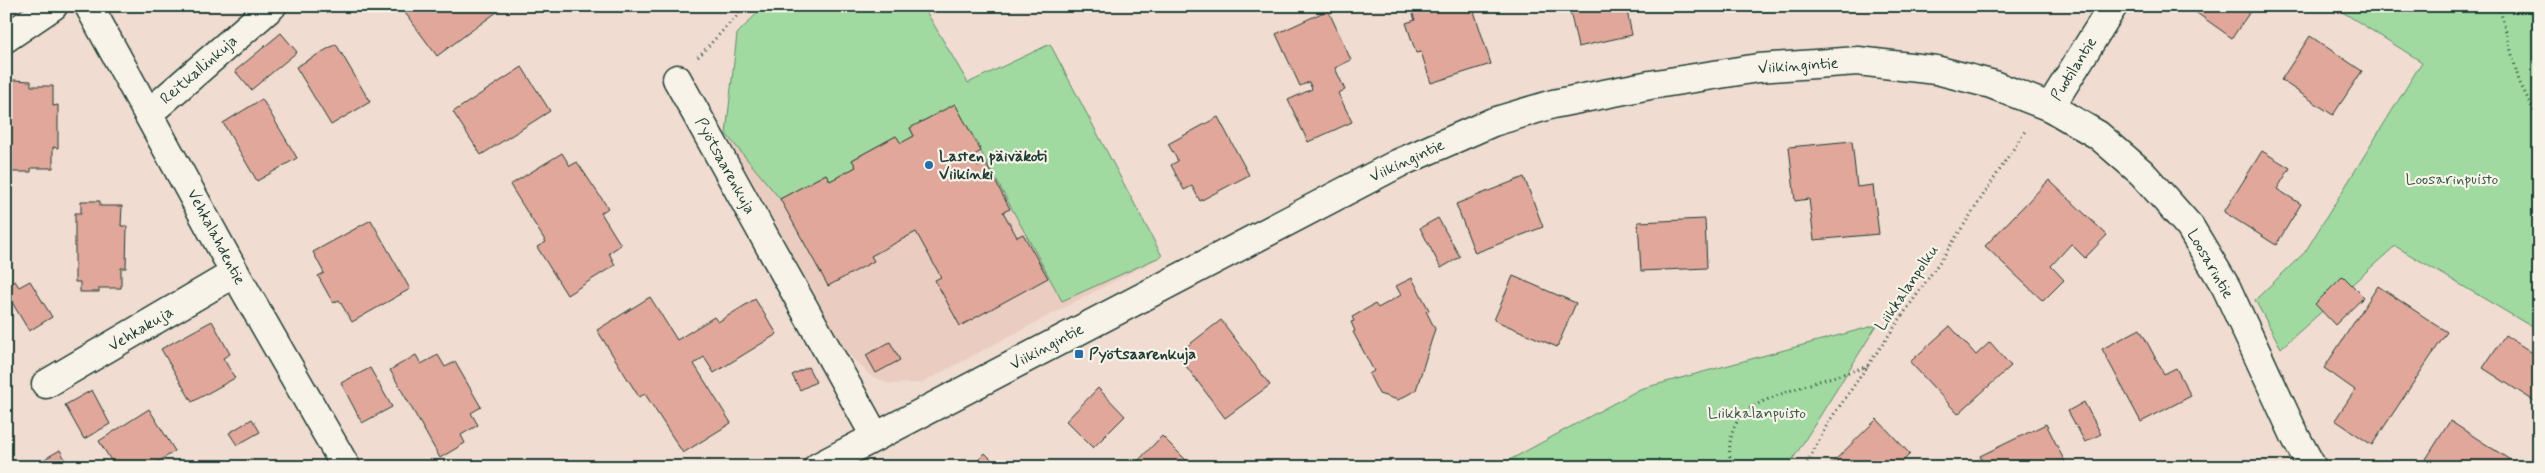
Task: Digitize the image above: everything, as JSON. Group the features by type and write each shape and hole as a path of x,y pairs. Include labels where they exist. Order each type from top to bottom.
{"street":[{"path":"6,38 52,6"},
{"name":"Vehkalahdentie","path":"90,6 235,273 346,467"},
{"name":"Reitkallinkuja","path":"149,113 272,6"},
{"name":"Puotilantie","path":"2040,115 2113,6"},
{"name":"Viikingintie","path":"818,467 1399,163 1493,122 1553,104 1650,84 1758,68 1858,61 1945,72 1991,84 2040,115"},
{"name":"Pyötsaarenkuja","path":"677,79 875,436"},
{"name":"Loosarintie","path":"2040,115 2098,135 2142,173 2190,227 2226,287 2296,438 2312,467"},
{"name":"Vehkakuja","path":"46,384 235,273"}],"path":[{"path":"677,79 746,6"},
{"path":"2499,6 2519,81 2539,121"},
{"name":"Liikkalanpolku","path":"1805,467 1828,423 2040,115"},
{"path":"1731,467 1730,434 1742,414 1768,399 1868,366"}],"shaded area":[{"name":"Lasten päiväkoti Viikinki","path":"764,6 923,6 968,83 1050,44 1162,256 921,383 890,384 871,376 847,353 726,134 737,34"}],"green space":[{"path":"764,6 923,6 968,83 1050,44 1162,256 1062,301 955,104 910,128 914,136 901,143 896,136 852,160 856,167 830,181 826,174 780,199 726,134 737,34"},
{"name":"Loosarinpuisto","path":"2333,6 2539,6 2539,331 2395,246 2281,348 2255,300 2305,252 2422,62"},
{"name":"Liikkalanpuisto","path":"1877,325 1788,467 1512,467 1504,463 1640,389"}],"building":[{"path":"400,6 505,6 437,56"},
{"path":"1410,6 1478,6 1473,8 1491,64 1431,83 1421,52 1416,53 1406,23 1415,20"},
{"path":"1569,6 1626,6 1632,35 1578,47"},
{"path":"1748,6 1798,6 1798,7 1749,12"},
{"path":"2187,6 2254,6 2232,38"},
{"path":"1328,10 1351,60 1335,68 1345,90 1338,93 1352,122 1308,142 1288,100 1312,89 1309,82 1300,86 1276,34"},
{"path":"281,33 297,52 251,90 235,71"},
{"path":"2310,36 2362,71 2333,115 2281,80"},
{"path":"336,44 370,102 331,125 296,67"},
{"path":"522,67 550,111 481,155 453,112"},
{"path":"13,80 31,81 31,86 53,86 53,106 58,105 58,148 53,147 53,168 31,168 31,172 12,172 12,161 6,161 7,92 12,92"},
{"path":"262,99 297,158 257,181 223,123"},
{"path":"955,104 981,151 973,156 978,167 985,162 1010,209 1003,212 1017,237 1023,234 1048,278 960,326 935,280 941,277 916,232 871,256 874,261 828,286 780,199 826,174 830,181 856,167 852,160 896,136 901,143 914,136 910,128"},
{"path":"1218,117 1249,175 1200,201 1192,186 1184,190 1171,165 1178,161 1168,144"},
{"path":"1852,141 1857,187 1873,185 1879,234 1814,240 1809,199 1795,201 1789,147"},
{"path":"2262,151 2290,168 2277,189 2301,204 2276,245 2224,212"},
{"path":"562,153 570,166 577,162 608,208 601,213 621,245 609,253 615,265 567,295 537,247 546,242 510,185"},
{"path":"1524,177 1543,227 1475,253 1456,204"},
{"path":"2049,180 2107,235 2085,258 2071,244 2051,266 2064,280 2043,301 1985,246"},
{"path":"81,201 100,201 100,206 122,206 121,226 127,226 126,268 121,268 121,288 99,288 99,292 80,292 80,282 75,282 75,213 81,213"},
{"path":"1438,218 1460,257 1441,268 1420,228"},
{"path":"1705,219 1707,268 1641,271 1638,222"},
{"path":"371,220 410,289 352,322 339,300 333,303 318,276 324,273 313,252"},
{"path":"1513,276 1576,303 1557,347 1494,320"},
{"path":"2343,276 2364,297 2335,325 2315,304"},
{"path":"1412,278 1429,310 1426,311 1435,329 1416,390 1398,400 1379,394 1369,374 1374,371 1353,332 1355,331 1351,322 1354,321 1352,317 1375,304 1378,308 1401,295 1396,286"},
{"path":"15,281 19,287 30,281 52,317 29,331 6,292 6,286"},
{"path":"2378,286 2447,332 2372,445 2335,420 2355,390 2324,368"},
{"path":"650,297 677,340 714,317 718,322 755,299 777,334 714,373 704,357 694,364 731,423 683,453 645,394 639,397 597,330"},
{"path":"1221,320 1270,385 1225,418 1177,354"},
{"path":"212,321 230,354 223,358 235,378 192,402 161,349"},
{"path":"1950,326 1976,355 1990,342 2011,366 1958,414 1910,362"},
{"path":"2140,329 2164,374 2176,368 2191,396 2141,422 2102,349"},
{"path":"2505,335 2539,357 2539,394 2534,401 2483,368"},
{"path":"890,342 900,360 876,373 866,355"},
{"path":"416,355 421,364 438,355 445,367 455,362 481,407 471,413 478,425 461,435 465,443 440,458 390,370"},
{"path":"808,367 816,382 800,390 792,375"},
{"path":"370,368 392,407 362,423 341,383"},
{"path":"1098,388 1125,416 1093,448 1066,421"},
{"path":"92,390 110,424 84,439 65,405"},
{"path":"2084,402 2101,434 2085,442 2068,411"},
{"path":"149,409 175,451 150,467 115,467 99,441"},
{"path":"252,419 260,432 237,445 229,433"},
{"path":"1877,419 1910,454 1897,467 1828,467"},
{"path":"2450,421 2521,467 2421,467"},
{"path":"2046,424 2067,466 1985,467 1980,456"},
{"path":"1162,436 1193,467 1132,467"},
{"path":"60,450 69,467 31,467"},
{"path":"985,453 999,467 972,467"},
{"path":"2222,460 2225,467 2209,467"}],"place":[{"name":"Lasten päiväkoti Viikinki","path":"929,165"},
{"name":"Pyötsaarenkuja","path":"1079,354"}]}
